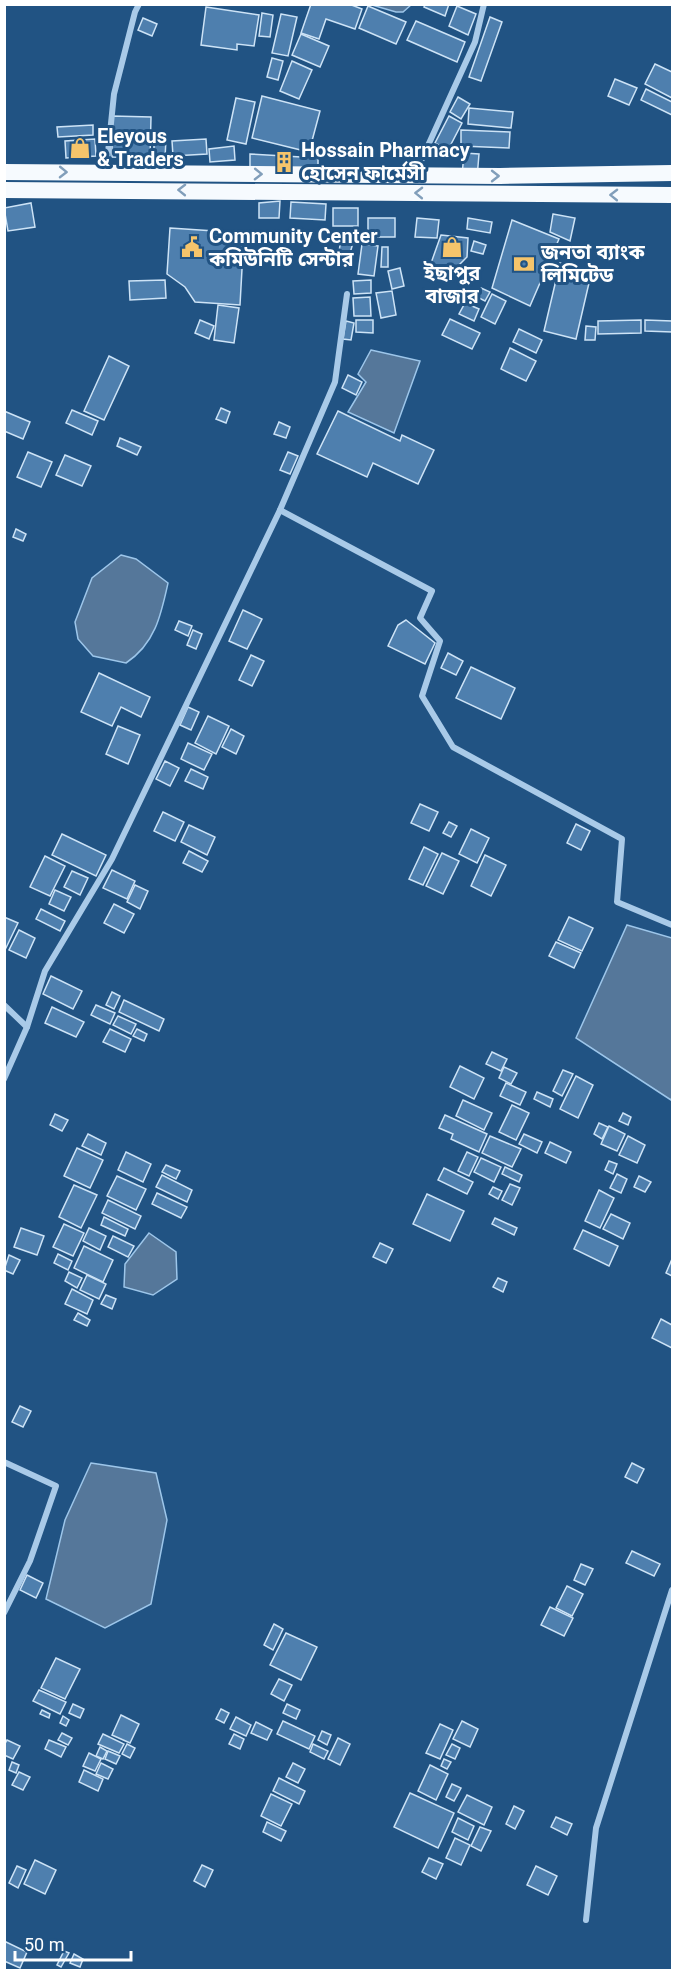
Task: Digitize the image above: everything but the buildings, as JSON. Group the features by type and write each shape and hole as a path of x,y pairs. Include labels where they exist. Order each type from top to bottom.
{"highway":[{"path":"4,172 415,175 672,173"},
{"path":"4,190 672,195"}],"street":[{"path":"106,173 114,94 139,4"},
{"path":"415,175 475,42 484,4"},
{"path":"4,1079 27,1027 45,971 112,860 280,510 335,382 347,294"},
{"path":"280,510 432,591 420,618 440,641 422,696 453,747 622,839 617,902 672,925"},
{"path":"4,1005 27,1027"},
{"path":"4,1462 56,1486 30,1561 4,1612"},
{"path":"586,1920 596,1828 672,1590"}],"water":[{"path":"411,4 403,12 372,5"},
{"path":"371,350 420,361 394,433 348,412 366,382 358,374"},
{"path":"121,555 136,559 168,583 163,606 150,638 144,647 126,663 93,656 78,639 75,622 92,578"},
{"path":"627,925 672,938 671,1100 576,1038"},
{"path":"149,1233 176,1252 177,1279 153,1295 124,1287 125,1264"},
{"path":"91,1463 156,1473 167,1520 151,1604 105,1628 46,1599 65,1520"}],"place":[{"name":"Eleyous & Traders","path":"80,148"},
{"name":"Hossain Pharmacy হোসেন ফার্মেসী","path":"284,162"},
{"name":"Community Center কমিউনিটি সেন্টার","path":"192,247"},
{"name":"ইছাপুর বাজার","path":"452,247"},
{"name":"জনতা ব্যাংক লিমিটেড","path":"524,264"}]}
